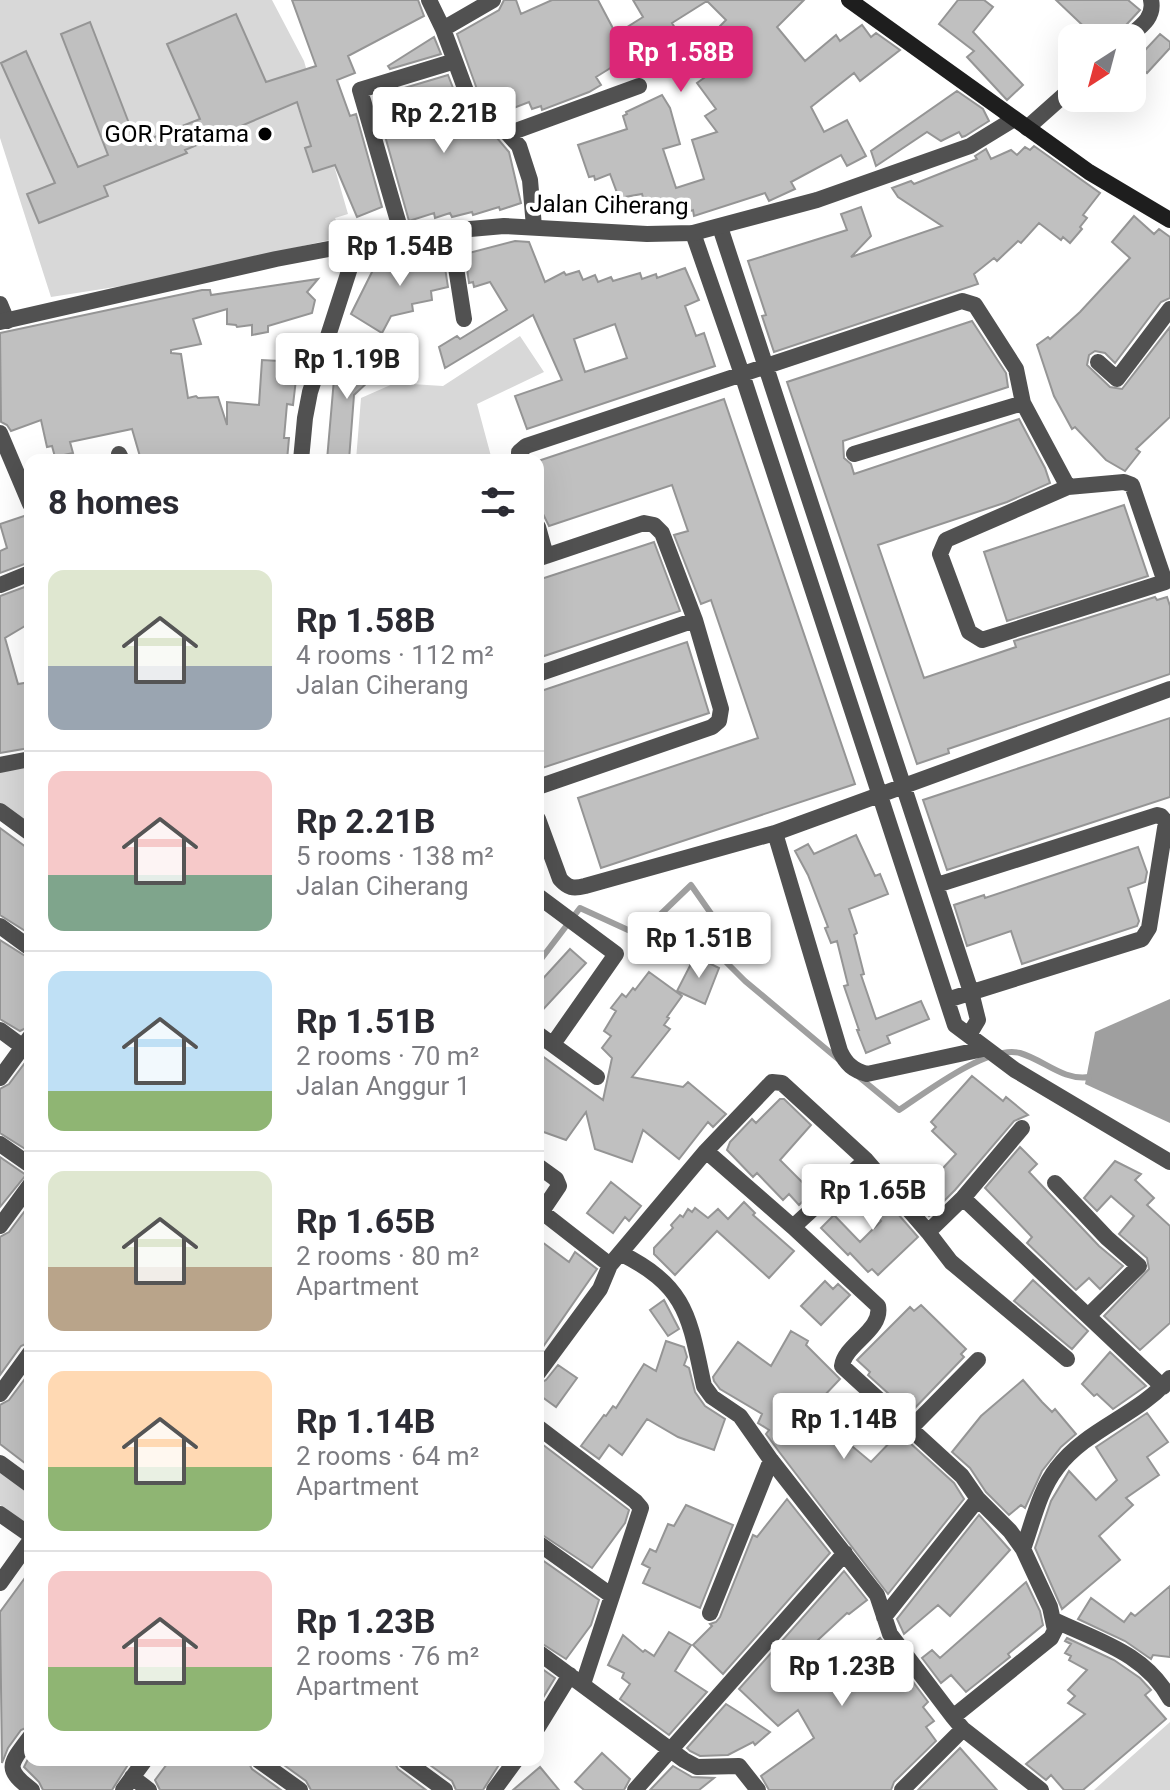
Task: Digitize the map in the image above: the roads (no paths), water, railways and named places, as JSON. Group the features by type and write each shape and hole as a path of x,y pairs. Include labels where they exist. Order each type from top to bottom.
{"main road":[{"path":"849,0 1089,172 1170,220"}],"street":[{"path":"429,0 469,99 510,133 526,160 534,227"},
{"path":"443,29 493,0"},
{"path":"1143,24 1153,11 1151,0"},
{"path":"402,235 360,90 455,61"},
{"path":"510,133 639,86"},
{"name":"Jalan Ciherang","path":"4,321 276,259 402,235 482,226 647,234 693,233 817,200 970,146 1020,124 1058,98"},
{"path":"720,227 971,992 978,1020 969,1035"},
{"path":"450,229 464,319"},
{"path":"693,233 955,1025 1015,1070 1170,1162"},
{"path":"302,454 310,392 358,243"},
{"path":"519,454 526,446 962,301 975,305 1016,369 1023,403 1068,487"},
{"path":"0,304 4,321"},
{"path":"1098,362 1117,379 1170,309"},
{"path":"854,454 1023,403"},
{"path":"0,433 24,490"},
{"path":"1124,482 1132,485 1168,581 982,640 969,632 940,554 942,545 946,540 1068,487 1124,482"},
{"path":"544,556 644,523 654,525 662,533 695,620 721,709 719,721 712,727 544,785"},
{"path":"0,585 24,575"},
{"path":"544,672 695,620"},
{"path":"544,835 560,879 574,889 775,833 1170,689"},
{"path":"0,765 24,760"},
{"path":"0,811 24,829"},
{"path":"937,885 1157,815 1166,822 1149,928 1142,939 947,1000"},
{"path":"775,833 846,1063 856,1071 867,1074 985,1050"},
{"path":"544,900 614,950 616,958 553,1044"},
{"path":"0,926 24,944"},
{"path":"0,1030 24,1041"},
{"path":"544,1038 596,1076"},
{"path":"0,1078 24,1045"},
{"path":"544,1365 600,1289 615,1259 706,1151 777,1080 866,1160 951,1262 1067,1359"},
{"path":"928,1232 963,1198 1022,1128"},
{"path":"0,1144 24,1161"},
{"path":"706,1151 878,1306 877,1318 844,1357 842,1366 962,1476 978,1499 1010,1531 1023,1549 1054,1620 1055,1630 1045,1644 958,1723 902,1790"},
{"path":"793,1227 866,1160"},
{"path":"544,1170 556,1179 559,1186 544,1208"},
{"path":"1055,1183 1139,1266 1088,1316"},
{"path":"0,1226 24,1193"},
{"path":"963,1198 1088,1316 1166,1382 1067,1456 1046,1483 1023,1549"},
{"path":"544,1216 615,1259 659,1275 674,1293 691,1326 704,1386 712,1397 740,1416 877,1595 895,1643 958,1723 1041,1790"},
{"path":"910,1429 978,1360"},
{"path":"0,1394 24,1361"},
{"path":"544,1432 641,1508 612,1596 576,1680 544,1720"},
{"path":"710,1613 771,1460"},
{"path":"0,1463 24,1481"},
{"path":"884,1617 978,1499"},
{"path":"0,1514 24,1533"},
{"path":"0,1583 24,1547"},
{"path":"544,1547 612,1596"},
{"path":"635,1790 845,1553"},
{"path":"1054,1620 1143,1664 1163,1685 1170,1699"},
{"path":"544,1656 697,1767 739,1766 758,1790"},
{"path":"24,1745 13,1759 11,1768 14,1777 32,1790"},
{"path":"141,1766 128,1784 149,1790"},
{"path":"266,1766 300,1790"},
{"path":"412,1766 445,1790"},
{"path":"494,1790 512,1766"}],"waterway":[{"path":"544,955 580,908 639,935 691,885 719,925 705,941 745,981 838,1059"},
{"path":"859,1077 899,1110 958,1072 1007,1052 1029,1056 1071,1076 1089,1077"}],"place":[{"name":"GOR Pratama","path":"265,134"}]}
